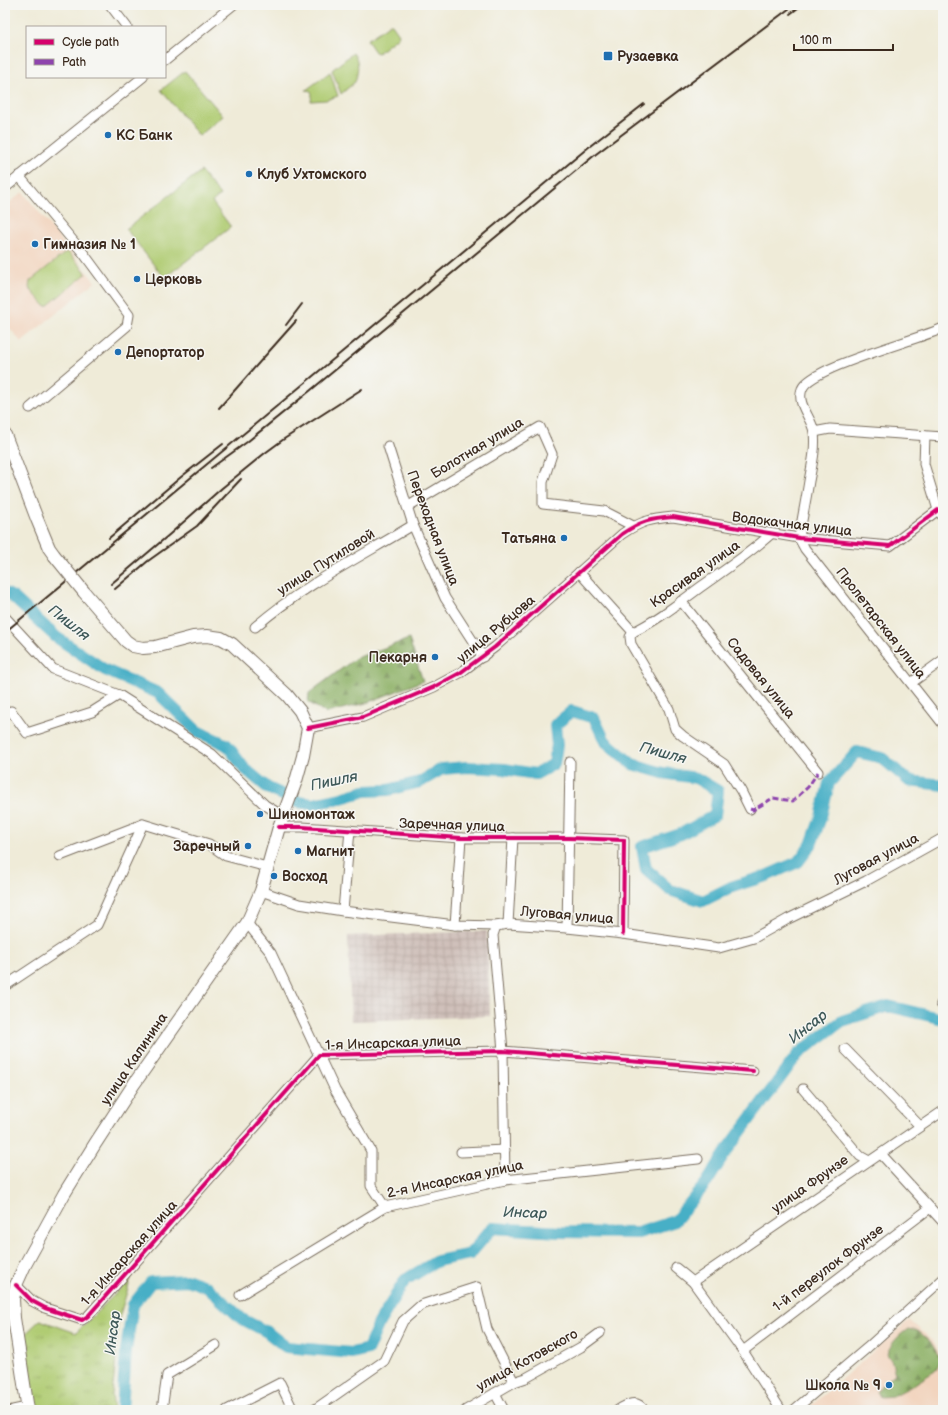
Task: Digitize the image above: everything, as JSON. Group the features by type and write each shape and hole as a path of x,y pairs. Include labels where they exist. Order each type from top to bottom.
{"main road":[{"path":"5,435 37,519 54,555 126,641 133,646 143,648 155,647 193,637 207,636 221,638 232,644 287,695 300,712 308,728"},
{"name":"улица Калинина","path":"28,1408 14,1318 14,1298 16,1285 25,1265 64,1194 134,1084 247,922 261,890 283,817 304,756 308,728"}],"street":[{"path":"110,5 126,26"},
{"path":"166,59 233,5"},
{"path":"5,188 142,78"},
{"path":"20,176 84,254 129,315 127,326 30,408"},
{"path":"799,538 814,452 814,432 800,396 802,387 812,378 838,365 943,328"},
{"name":"Болотная улица","path":"408,506 540,427 552,454 543,482 543,504 604,511 633,526"},
{"path":"814,432 830,429 943,437"},
{"path":"925,436 924,464 940,513"},
{"name":"Переходная улица","path":"388,446 413,524 445,598 483,657"},
{"name":"Водокачная улица","path":"633,526 654,518 672,518 799,538 890,546 940,513"},
{"name":"улица Путиловой","path":"255,627 274,610 413,524"},
{"name":"улица Рубцова","path":"308,728 363,717 434,687 460,673 483,657 633,526"},
{"name":"Красивая улица","path":"633,632 646,626 681,602 757,547 771,534"},
{"name":"Пролетарская улица","path":"799,538 804,549 943,724"},
{"path":"579,572 633,632 630,637 631,644 669,709 675,729 724,764 741,791 750,809"},
{"name":"Садовая улица","path":"681,602 818,772"},
{"path":"5,617 53,669 119,696 212,754 265,805 283,817"},
{"path":"911,683 943,660"},
{"path":"11,712 27,733 92,712 119,696"},
{"path":"567,928 570,762"},
{"name":"Заречная улица","path":"283,817 350,830 461,838 569,838 624,840 623,934"},
{"path":"60,856 143,824 209,844 226,856 267,867"},
{"path":"5,986 97,926 143,824"},
{"path":"343,911 350,830"},
{"path":"455,924 461,838"},
{"path":"508,924 513,838"},
{"name":"Луговая улица","path":"261,890 299,904 343,911 455,924 496,926 508,924 567,928 623,934 720,948 754,938 788,919 866,881 943,838"},
{"path":"247,922 271,953 335,1090 372,1151 371,1186 385,1207"},
{"path":"496,926 493,935 503,1051 505,1180"},
{"path":"846,1049 920,1126"},
{"name":"1-я Инсарская улица","path":"16,1285 32,1300 45,1308 82,1320 88,1316 319,1055 503,1051 753,1071"},
{"path":"803,1089 860,1156 868,1161"},
{"name":"улица Фрунзе","path":"693,1282 943,1111"},
{"path":"461,1152 505,1150"},
{"path":"881,1154 943,1222"},
{"name":"2-я Инсарская улица","path":"240,1295 385,1207 505,1180 698,1159"},
{"name":"1-й переулок Фрунзе","path":"743,1351 930,1208"},
{"path":"676,1268 693,1282 743,1351 781,1410"},
{"path":"794,1410 867,1348 943,1279"},
{"path":"314,1410 384,1361 403,1321 421,1305 477,1287 487,1329 514,1382"},
{"name":"улица Котовского","path":"466,1410 514,1382 526,1378 581,1347 600,1333"},
{"path":"162,1410 167,1375 216,1345"},
{"path":"227,1410 280,1383 293,1410"},
{"path":"494,1393 504,1410"},
{"path":"618,1410 626,1404 633,1403 642,1407 644,1410"},
{"path":"13,1410 28,1408"}],"shaded area":[{"name":"Гимназия № 1","path":"23,192 95,282 21,342 5,322 5,206"},
{"path":"487,931 490,1016 351,1021 348,936"},
{"name":"Школа № 9","path":"909,1320 933,1341 943,1361 943,1410 806,1410"}],"green space":[{"path":"392,24 399,34 398,37 378,53 375,52 367,40"},
{"path":"353,53 358,63 358,71 355,82 341,94 332,70"},
{"path":"185,71 223,116 199,136 161,90"},
{"path":"330,72 338,96 326,100 311,101 311,91 306,90"},
{"path":"201,171 220,195 212,202 231,227 164,278 126,229"},
{"path":"68,252 86,274 47,306 45,306 29,288 30,281"},
{"path":"409,639 423,681 366,703 326,713 308,702 309,693 356,658"},
{"path":"131,1278 117,1325 116,1360 112,1395 114,1410 33,1410 20,1339 40,1320 76,1333"},
{"path":"908,1329 918,1331 930,1341 941,1360 935,1371 910,1387 893,1396 880,1397 877,1391 884,1382 895,1374 892,1362 887,1354 895,1340"}],"waterway":[{"name":"Пишля","path":"5,593 13,597 56,637 105,670 158,693 197,731 227,745 244,768 268,788 298,802 313,804 365,791 388,790 420,782 442,769 467,767 504,769 536,774 554,764 557,745 555,725 572,711 594,718 605,741 632,764 663,773 696,778 718,791 715,815 681,834 642,847 646,869 670,890 703,901 731,887 766,876 798,862 811,845 821,817 829,783 857,752 882,758 909,781 943,785"},
{"name":"Инсар","path":"122,1410 126,1350 133,1305 151,1282 188,1280 207,1287 242,1319 267,1332 286,1347 352,1353 368,1349 379,1323 405,1280 437,1261 470,1254 492,1228 561,1232 638,1233 675,1221 707,1182 728,1149 798,1054 842,1021 888,1006 943,1019"}],"railway":[{"path":"211,468 247,442 311,390 596,154 794,5"},
{"path":"790,14 802,5"},
{"path":"5,632 590,146 644,104"},
{"path":"286,325 302,304"},
{"path":"219,408 296,321"},
{"path":"111,584 222,488 265,453 284,439 362,389"},
{"path":"109,538 181,477 223,444"},
{"path":"115,589 148,561 197,526 241,479"}],"marked path":[{"path":"750,809 753,810 773,798 793,801 808,787 818,772"}],"cycle path":[{"path":"308,728 363,717 434,687 460,673 495,647 622,534 646,521 673,517 799,538 890,546 938,510"},
{"path":"279,827 302,827 461,838 569,838 624,840 623,934"},
{"path":"16,1285 32,1301 45,1308 82,1320 88,1316 319,1055 503,1051 753,1071"}],"place":[{"name":"Рузаевка","path":"608,56"},
{"name":"КС Банк","path":"108,135"},
{"name":"Клуб Ухтомского","path":"249,174"},
{"name":"Гимназия № 1","path":"35,244"},
{"name":"Церковь","path":"137,279"},
{"name":"Депортатор","path":"118,352"},
{"name":"Татьяна","path":"564,538"},
{"name":"Пекарня","path":"435,657"},
{"name":"Шиномонтаж","path":"260,814"},
{"name":"Заречный","path":"248,846"},
{"name":"Магнит","path":"298,851"},
{"name":"Восход","path":"274,876"},
{"name":"Школа № 9","path":"889,1385"}]}
